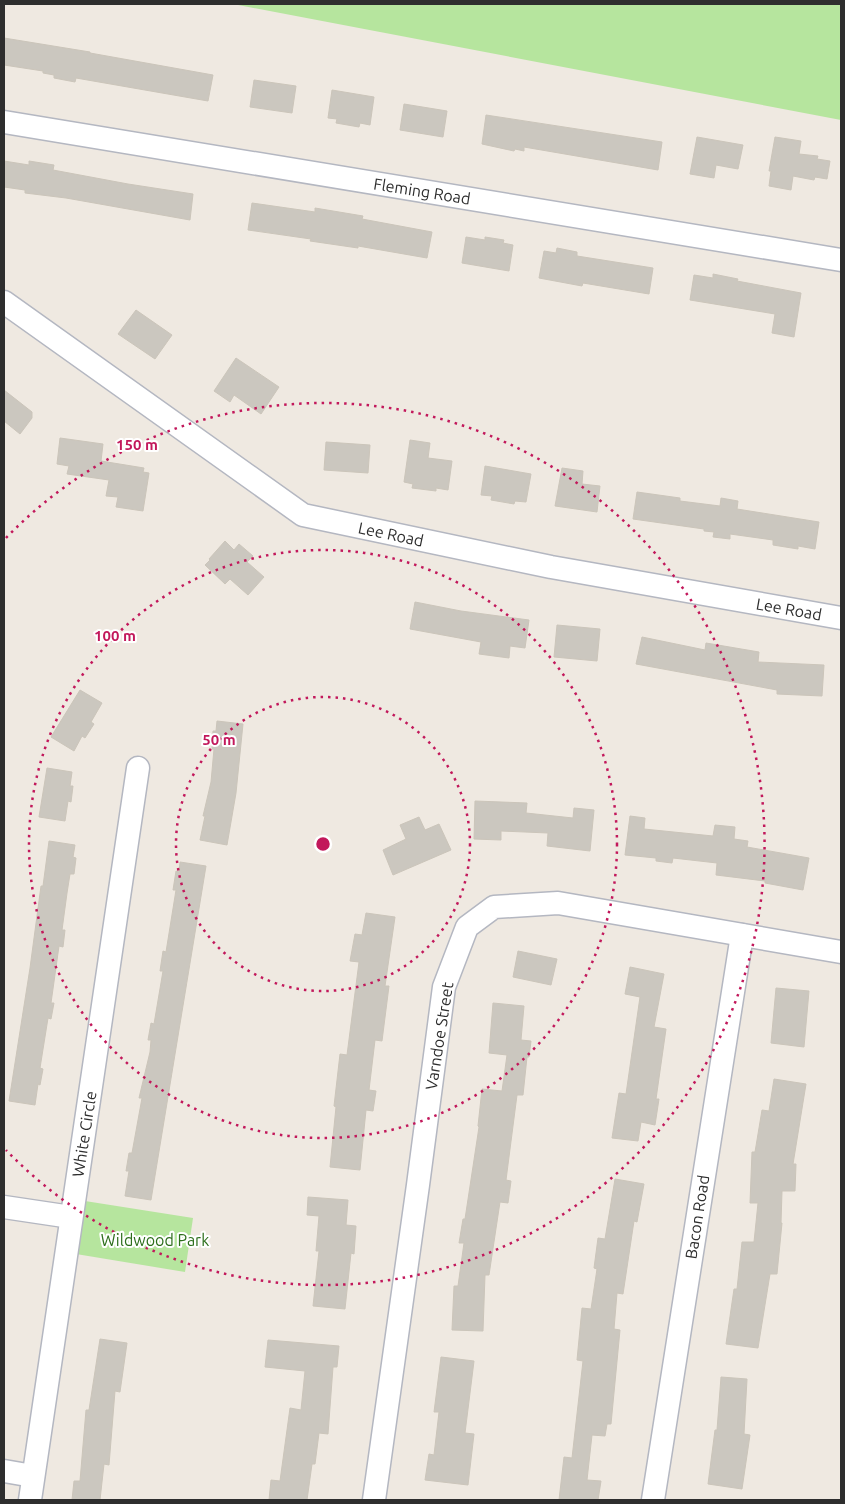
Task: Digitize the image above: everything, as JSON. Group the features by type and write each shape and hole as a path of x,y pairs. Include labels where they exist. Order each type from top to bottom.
{"street":[{"name":"Fleming Road","path":"4,122 841,260"},
{"name":"Lee Road","path":"4,302 302,515 551,567 841,618"},
{"name":"White Circle","path":"30,1500 138,768"},
{"name":"Varndoe Street","path":"374,1500 444,987 467,927 494,906 558,903 841,952"},
{"name":"Bacon Road","path":"653,1500 742,935"},
{"path":"4,1207 71,1217"},
{"path":"4,1471 33,1476"}],"green space":[{"path":"233,4 841,4 841,120"},
{"name":"Wildwood Park","path":"85,1201 193,1218 185,1272 76,1254"}],"building":[{"path":"4,38 213,75 208,101 76,78 75,82 54,78 54,75 43,73 43,71 4,65"},
{"path":"254,80 296,86 292,113 250,107"},
{"path":"332,90 374,97 370,125 360,123 359,127 336,123 337,119 328,118"},
{"path":"404,104 447,111 443,137 400,130"},
{"path":"486,115 662,142 658,170 524,147 524,151 515,149 514,151 482,144"},
{"path":"697,137 743,145 738,169 716,165 714,178 690,174"},
{"path":"775,137 801,141 799,154 818,156 817,159 830,161 827,179 815,177 814,180 793,176 791,190 769,186 771,171 769,171"},
{"path":"4,161 29,165 29,161 54,165 53,170 193,194 190,220 66,198 25,193 25,190 4,187"},
{"path":"252,203 315,212 315,208 363,216 362,219 432,232 427,258 248,230"},
{"path":"466,237 504,240 503,243 513,245 509,271 462,263"},
{"path":"557,248 577,252 577,256 653,268 649,294 583,283 582,286 539,278 544,251 556,253"},
{"path":"713,274 738,279 737,281 801,293 794,337 772,333 775,314 690,300 694,275 713,278"},
{"path":"136,310 172,335 155,359 118,334"},
{"path":"236,358 279,387 261,414 234,395 230,402 214,391"},
{"path":"4,390 32,412 32,418 20,434 4,421"},
{"path":"60,438 103,444 101,461 144,468 143,472 149,473 143,511 116,507 118,497 106,496 109,480 67,474 69,466 57,464"},
{"path":"410,440 430,443 428,458 452,461 448,490 436,488 436,491 412,488 413,484 404,482"},
{"path":"326,442 370,445 368,473 324,470"},
{"path":"485,466 531,474 526,502 515,501 514,504 491,500 492,496 481,495"},
{"path":"562,468 583,471 582,484 600,486 597,512 555,506"},
{"path":"637,492 680,498 680,501 720,506 721,498 738,501 737,509 819,522 815,549 798,546 798,549 773,545 773,540 730,534 730,539 713,537 714,532 704,531 704,529 633,519"},
{"path":"225,541 234,550 239,544 253,556 247,562 264,577 248,595 230,579 225,584 205,565"},
{"path":"415,602 461,611 529,620 525,648 510,646 509,658 479,654 481,642 410,629"},
{"path":"557,625 600,629 597,661 554,657"},
{"path":"642,637 705,650 706,643 759,652 758,662 824,665 822,696 777,694 777,690 636,664"},
{"path":"80,690 102,703 91,722 94,724 85,738 82,736 74,751 51,737"},
{"path":"217,721 243,724 236,793 227,845 200,840 205,816 203,816 211,782 214,749 212,749 213,731 216,731"},
{"path":"47,768 72,772 70,786 73,786 71,802 68,801 65,821 39,817"},
{"path":"475,801 527,803 526,813 573,818 574,808 594,810 590,851 547,846 548,833 501,831 501,840 474,839"},
{"path":"630,816 645,818 644,829 713,836 715,825 735,827 734,839 748,841 747,847 809,858 803,890 765,883 765,881 716,875 717,863 673,858 672,863 656,861 656,858 625,855"},
{"path":"419,817 425,830 439,824 451,850 393,875 383,850 406,839 400,825"},
{"path":"49,841 75,845 73,857 76,858 74,874 70,874 62,930 65,930 63,947 59,946 51,1003 54,1003 51,1019 48,1018 40,1068 43,1069 40,1085 38,1084 35,1105 9,1101"},
{"path":"180,862 206,866 151,1200 125,1196 129,1171 126,1171 129,1153 132,1153 142,1098 139,1098 150,1052 151,1040 148,1040 151,1023 154,1024 163,971 160,971 163,951 166,952 176,890 173,890 176,871 179,872"},
{"path":"366,913 395,917 385,986 389,986 382,1041 375,1040 369,1090 376,1091 373,1111 366,1110 360,1170 330,1167 340,1054 347,1055 359,962 350,961 355,934 362,935"},
{"path":"518,951 557,959 551,985 513,977"},
{"path":"630,967 664,974 654,1027 666,1029 656,1099 659,1099 655,1125 641,1122 638,1141 612,1138 619,1093 626,1094 640,997 625,994"},
{"path":"776,988 809,991 804,1047 771,1043"},
{"path":"493,1003 524,1006 521,1040 531,1041 529,1057 527,1057 523,1095 517,1095 506,1180 511,1181 508,1203 500,1202 489,1275 485,1275 483,1331 452,1330 454,1286 458,1286 464,1243 459,1243 463,1219 465,1219 479,1127 482,1089 502,1091 507,1055 489,1053"},
{"path":"774,1079 806,1084 793,1164 796,1164 795,1191 782,1191 782,1223 777,1274 770,1274 758,1348 726,1344 734,1289 737,1289 742,1242 754,1242 758,1203 750,1203 752,1152 755,1152 762,1110 769,1111"},
{"path":"615,1179 644,1184 637,1222 634,1221 623,1294 617,1293 614,1329 620,1330 611,1424 607,1424 605,1436 592,1435 587,1480 601,1481 598,1500 559,1500 564,1457 572,1458 583,1361 577,1360 582,1308 591,1309 597,1269 594,1268 598,1238 605,1239"},
{"path":"308,1197 348,1200 346,1225 356,1226 354,1254 351,1253 345,1309 313,1306 319,1251 316,1251 319,1216 307,1215"},
{"path":"100,1339 127,1343 120,1392 115,1391 109,1465 104,1464 100,1500 72,1500 74,1481 80,1481 86,1410 89,1410"},
{"path":"268,1340 339,1346 337,1367 333,1367 328,1434 319,1433 315,1464 312,1464 307,1500 269,1500 271,1480 280,1481 290,1408 301,1410 305,1371 265,1367"},
{"path":"441,1357 474,1361 465,1433 474,1434 468,1485 425,1480 429,1454 434,1455 439,1412 434,1412"},
{"path":"721,1377 747,1379 744,1434 750,1435 742,1489 708,1484 715,1430 717,1430"}]}
